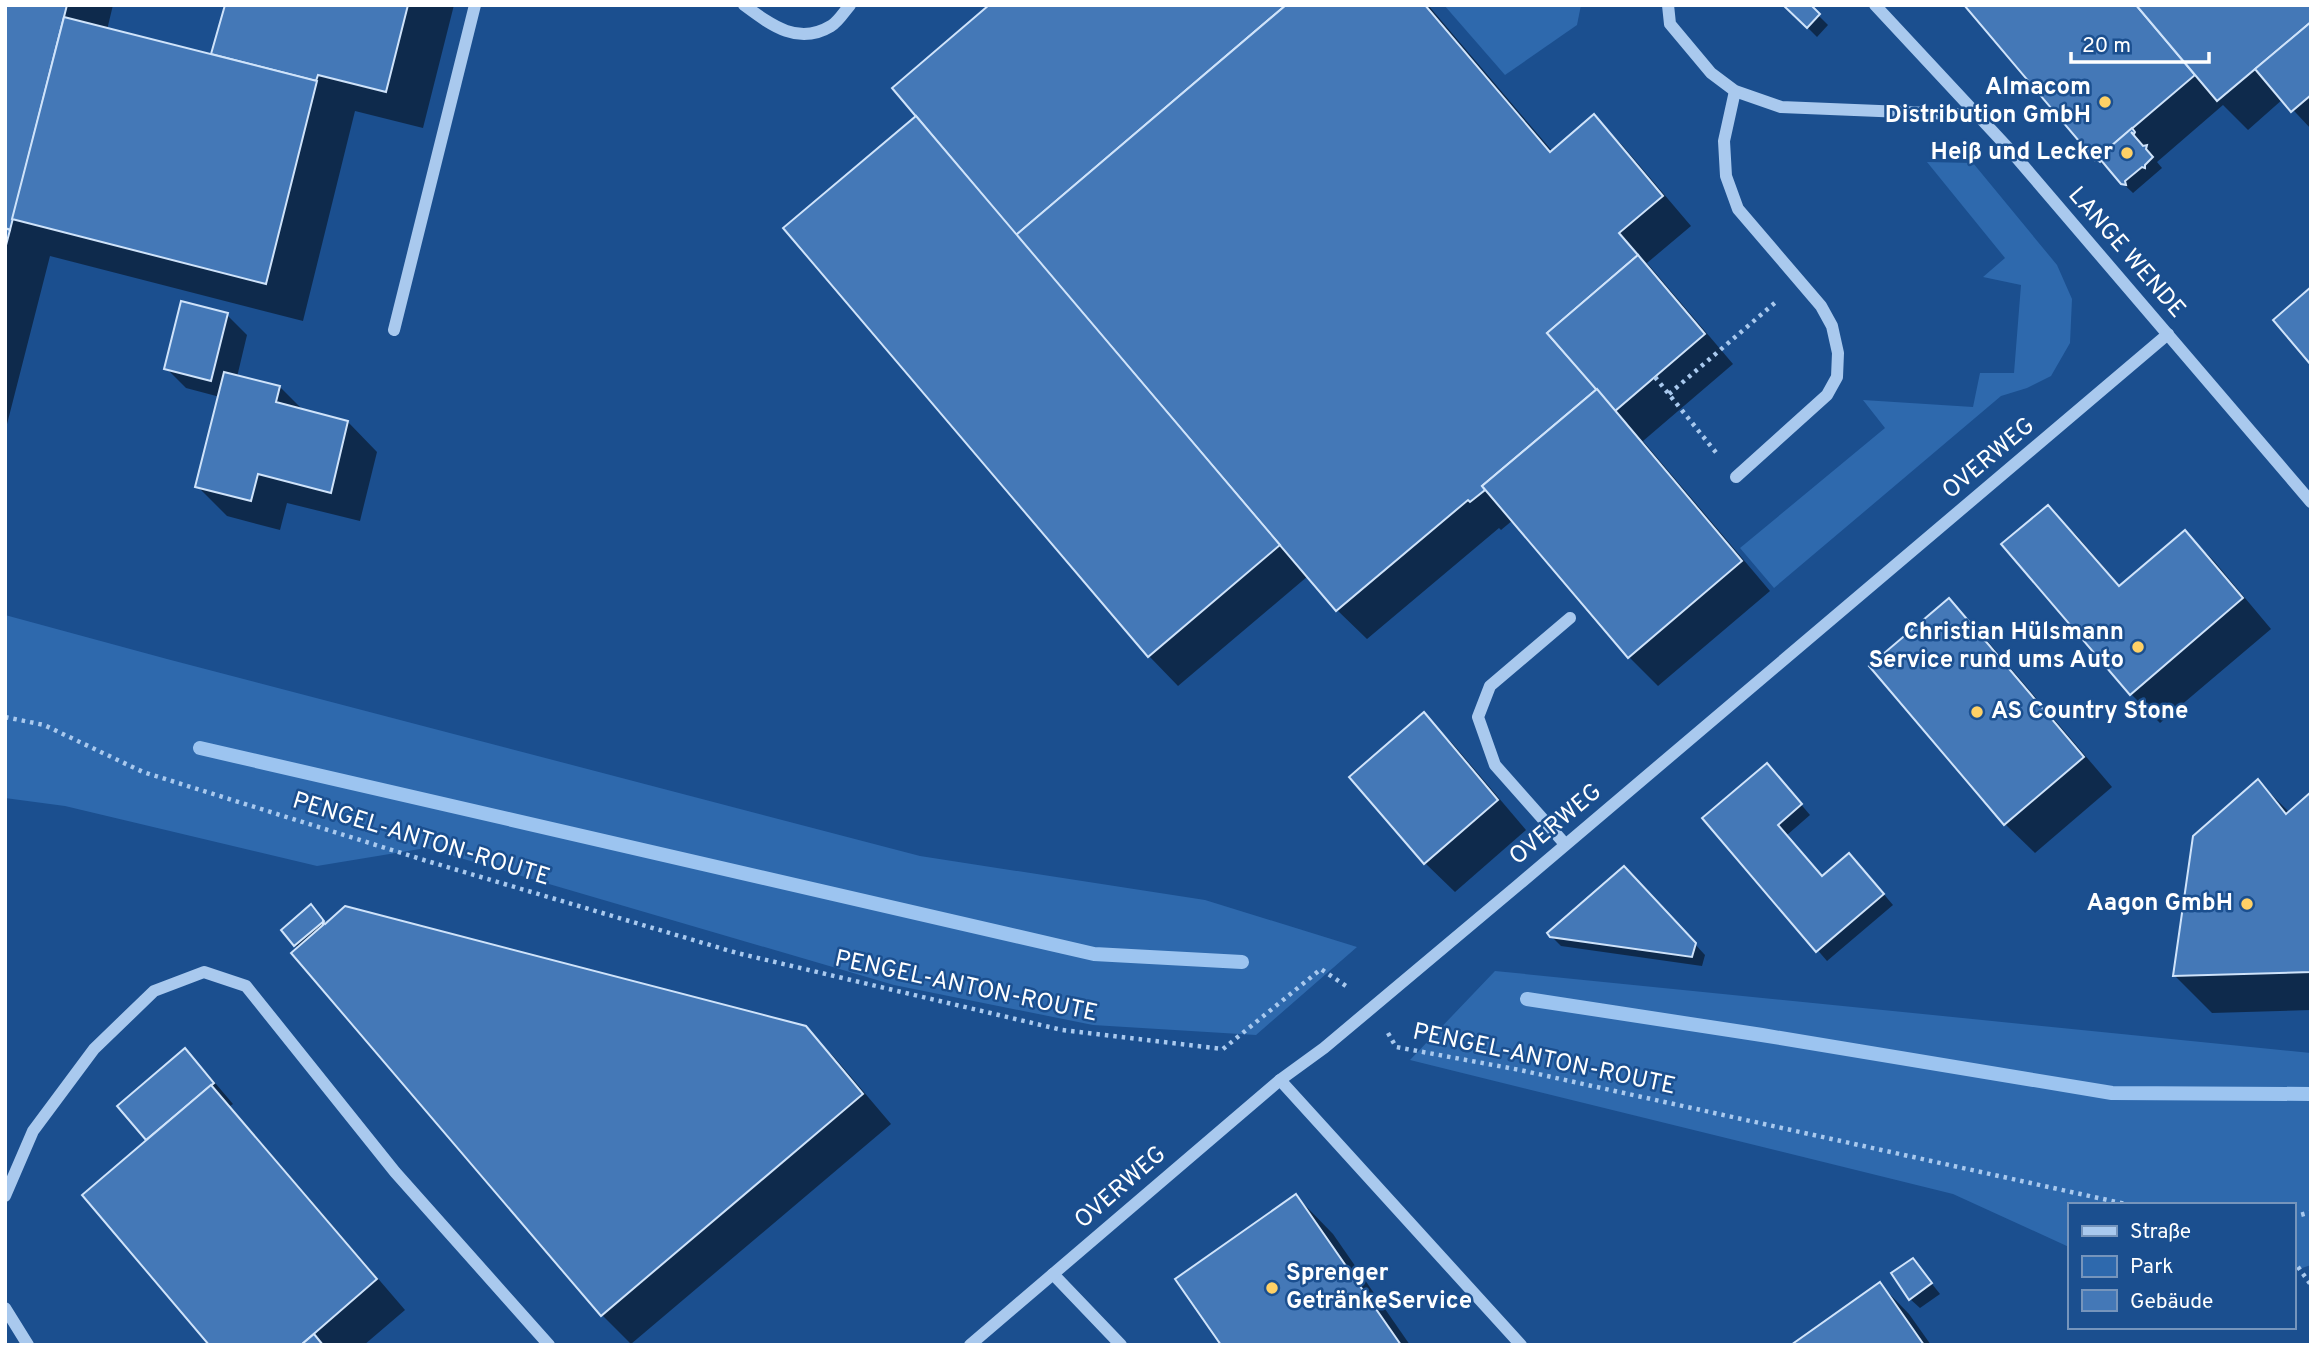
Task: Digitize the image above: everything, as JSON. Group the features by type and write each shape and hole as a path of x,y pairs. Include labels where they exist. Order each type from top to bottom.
{"street":[{"path":"394,330 475,5"},
{"path":"744,5 771,25 790,34 809,35 832,25 850,5"},
{"path":"1668,5 1670,24 1711,73 1735,91 1782,107 1977,115"},
{"name":"LANGE WENDE","path":"1875,5 1977,115 2311,502"},
{"path":"1735,91 1724,141 1726,176 1738,209 1821,306 1832,326 1838,353 1837,377 1827,395 1736,477"},
{"name":"OVERWEG","path":"970,1345 1280,1080 1324,1048 1566,845 2168,334"},
{"path":"1566,845 1495,765 1478,717 1490,686 1570,618"},
{"path":"5,1196 33,1131 94,1049 154,991 204,972 246,986 394,1172 549,1345"},
{"path":"1280,1080 1521,1345"},
{"path":"1053,1274 1122,1345"},
{"path":"5,1308 28,1345"}],"path":[{"path":"1669,394 1800,281"},
{"path":"1655,377 1736,477"},
{"name":"PENGEL-ANTON-ROUTE","path":"5,717 44,725 156,776 427,861 737,953 1062,1030 1223,1049 1321,969 1373,1006 1396,1047 1520,1070 2121,1203"},
{"path":"2295,1263 2311,1285"}],"green space":[{"path":"1444,5 1581,5 1577,25 1505,75"},
{"path":"1927,162 1973,163 2057,265 2072,299 2070,343 2051,376 2027,388 2001,396 1774,588 1740,548 1885,428 1863,400 1973,407 1980,373 2014,373 2021,285 1983,277 2005,258"},
{"path":"5,615 920,856 1205,900 1357,947 1256,1035 1093,1025 894,985 426,848 317,866 65,806 5,798"},
{"path":"1495,971 2311,1053 2311,1265 2295,1270 2295,1203 2068,1203 2068,1247 1953,1194 1410,1060"}],"building":[{"path":"5,5 67,5 10,230 5,228"},
{"path":"225,5 408,5 386,92 318,75 316,81 211,54"},
{"path":"989,5 1286,5 1016,235 892,88"},
{"path":"1286,5 1425,5 1550,152 1594,114 1663,196 1619,233 1638,255 1547,333 1597,389 1482,486 1485,490 1470,502 1468,500 1336,611 1016,235"},
{"path":"1783,5 1811,5 1820,14 1807,28"},
{"name":"Almacom Distribution GmbH","path":"1964,5 2136,5 2195,75 2095,160"},
{"path":"2136,5 2311,5 2311,22 2217,101"},
{"path":"64,17 317,81 266,284 12,219"},
{"path":"2311,22 2311,95 2291,112 2255,69"},
{"path":"916,116 1280,545 1148,657 783,228"},
{"name":"Heiß und Lecker","path":"2132,128 2135,132 2131,132 2143,146 2147,145 2146,149 2153,157 2145,168 2142,167 2125,181 2126,185 2121,184 2100,159 2100,162 2096,159"},
{"path":"5,228 10,230 5,249"},
{"path":"1638,255 1705,334 1615,411 1547,333"},
{"path":"2311,287 2311,365 2273,320"},
{"path":"181,301 228,313 211,381 164,369"},
{"path":"224,372 280,386 276,402 348,421 331,493 258,474 251,501 195,487"},
{"path":"1597,389 1742,561 1628,658 1482,486"},
{"name":"Christian Hülsmann Service rund ums Auto","path":"2048,505 2119,586 2185,530 2243,598 2130,695 2001,544"},
{"name":"AS Country Stone","path":"1949,598 2084,757 2004,825 1869,666"},
{"path":"1424,712 1498,800 1424,864 1349,777"},
{"path":"1767,763 1802,804 1778,825 1822,876 1849,853 1884,894 1816,952 1702,818"},
{"name":"Aagon GmbH","path":"2258,779 2286,814 2311,792 2311,972 2173,976 2193,836"},
{"path":"1624,866 1696,943 1692,957 1550,937 1547,933"},
{"path":"311,904 324,921 294,946 281,930"},
{"path":"345,906 806,1026 863,1094 601,1316 291,953 323,925 323,922 325,924"},
{"path":"185,1048 214,1083 146,1140 117,1106"},
{"path":"211,1085 377,1279 301,1345 209,1345 82,1195"},
{"path":"1296,1194 1401,1345 1221,1345 1175,1279"},
{"path":"1913,1258 1932,1283 1909,1300 1891,1273"},
{"path":"1880,1282 1924,1345 1791,1345"},
{"path":"314,1334 323,1345 301,1345"}],"waterway":[{"path":"200,748 1094,954 1242,962"},
{"path":"1527,999 2112,1093 2311,1094"}],"place":[{"name":"Almacom Distribution GmbH","path":"2105,102"},
{"name":"Heiß und Lecker","path":"2127,153"},
{"name":"Christian Hülsmann Service rund ums Auto","path":"2138,647"},
{"name":"AS Country Stone","path":"1977,712"},
{"name":"Aagon GmbH","path":"2247,904"},
{"name":"Sprenger GetränkeService","path":"1272,1288"}]}
